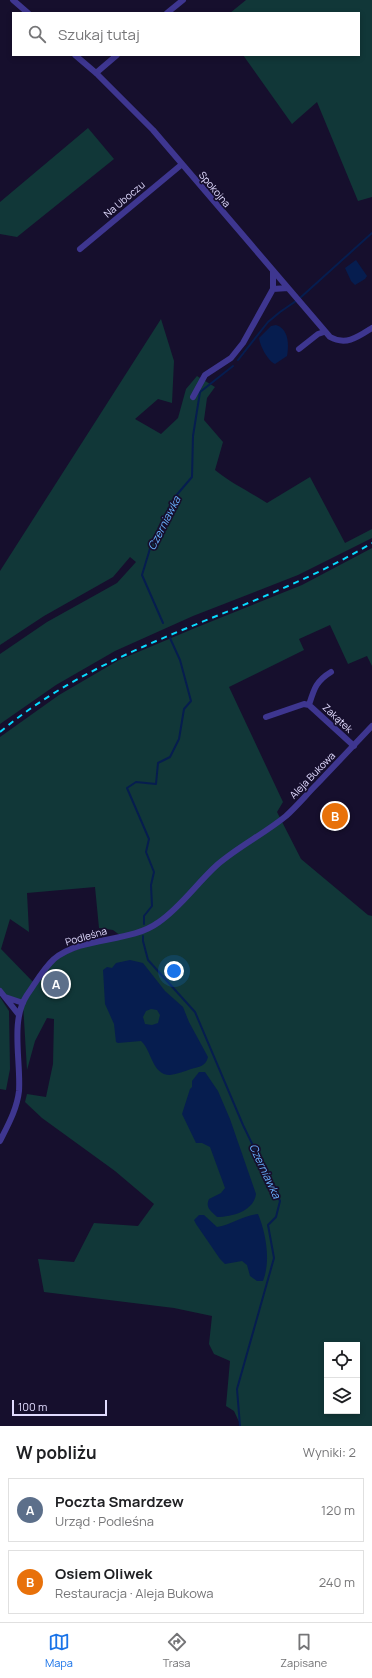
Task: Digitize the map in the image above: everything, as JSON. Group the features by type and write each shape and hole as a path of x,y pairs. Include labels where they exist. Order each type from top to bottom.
{"street":[{"path":"13,0 27,12"},
{"path":"168,12 182,0"},
{"name":"Spokojna","path":"76,56 96,73 153,130 181,165 288,288 324,332 340,342 350,340 372,328"},
{"path":"96,73 116,56"},
{"name":"Na Uboczu","path":"80,249 181,165"},
{"path":"192,397 205,375 231,358 243,343 273,289 273,271"},
{"path":"273,289 288,288"},
{"path":"299,349 318,334 324,332"},
{"name":"Zakątek","path":"309,705 316,685 320,679 331,672"},
{"name":"Zakątek","path":"266,717 304,704 309,705 354,746"},
{"name":"Aleja Bukowa","path":"262,834 293,810 372,727"},
{"name":"Podleśna","path":"0,1141 13,1114 18,1098 19,1015 23,1003 43,972 57,957 76,948 141,931 155,925 174,909 216,866 233,851 262,834"},
{"path":"0,991 19,1015"},
{"path":"4,997 23,1003"}],"green space":[{"path":"246,0 372,0 372,197 358,201 317,102 292,124 244,56 360,56 360,12 231,12"},
{"path":"88,128 114,159 17,237 0,234 0,202"},
{"path":"161,319 174,361 172,403 158,399 135,419 161,434 178,418 186,389 197,376 215,387 207,398 204,420 223,442 215,470 267,503 310,477 345,543 372,529 372,538 298,575 193,616 115,651 56,685 0,724 0,654 47,622 117,583 136,562 130,557 113,577 44,616 0,645 0,571"},
{"path":"372,548 372,666 367,656 348,664 330,625 299,639 304,650 229,687 283,802 277,812 301,859 368,915 372,916 372,1426 241,1426 234,1411 226,1406 230,1361 214,1354 209,1344 212,1316 174,1308 44,1292 38,1259 74,1262 94,1223 138,1226 154,1204 115,1171 42,1118 25,1102 27,1094 46,1097 53,1064 54,1019 47,1018 35,1041 27,1070 23,1003 5,997 0,991 0,737 59,695 119,660 302,585","holes":["95,887 99,928 113,930 121,936 98,942 57,957 35,984 1,949 10,919 29,932 27,893"]},
{"path":"0,997 9,1011 10,1069 6,1090 0,1089"}],"water":[{"path":"356,260 367,276 355,285 351,281 345,268"},
{"path":"276,325 286,334 288,347 287,356 275,364 265,353 259,338 271,326"},
{"path":"130,960 143,963 165,991 183,1007 189,1022 208,1057 204,1064 199,1067 175,1074 164,1074 156,1067 145,1045 141,1041 116,1042 114,1024 105,1004 103,970 107,967 112,968 116,963","holes":["151,1009 157,1010 160,1015 158,1023 152,1025 145,1024 143,1017 146,1011"]},
{"path":"199,1072 205,1072 218,1091 230,1119 256,1194 251,1205 247,1209 229,1216 217,1217 208,1207 209,1199 221,1193 225,1188 210,1147 202,1143 196,1143 182,1114 192,1087 192,1081"},
{"path":"258,1214 265,1238 267,1256 267,1265 263,1281 257,1281 250,1276 247,1265 242,1261 225,1264 220,1259 194,1220 199,1215 204,1215 217,1227"}],"waterway":[{"name":"Czerniawka","path":"300,298 372,233"},
{"name":"Czerniawka","path":"238,360 268,322 296,301"},
{"name":"Czerniawka","path":"163,623 142,575 152,542 174,498 192,477 193,436 200,392 233,366"},
{"name":"Czerniawka","path":"144,924 144,916 152,906 151,885 154,872 146,852 149,839 127,788 136,782 156,784 158,763 170,757 179,739 184,709 191,701 180,660 170,638"},
{"name":"Czerniawka","path":"143,936 148,960 195,1012 243,1125 280,1201 276,1217 268,1225 274,1258 237,1389 240,1426"}],"railway":[{"path":"0,732 43,700 88,674 182,630 278,590 326,568 372,543"}],"place":[{"name":"Osiem Oliwek","path":"335,816"},
{"name":"Poczta Smardzew","path":"56,984"}]}
